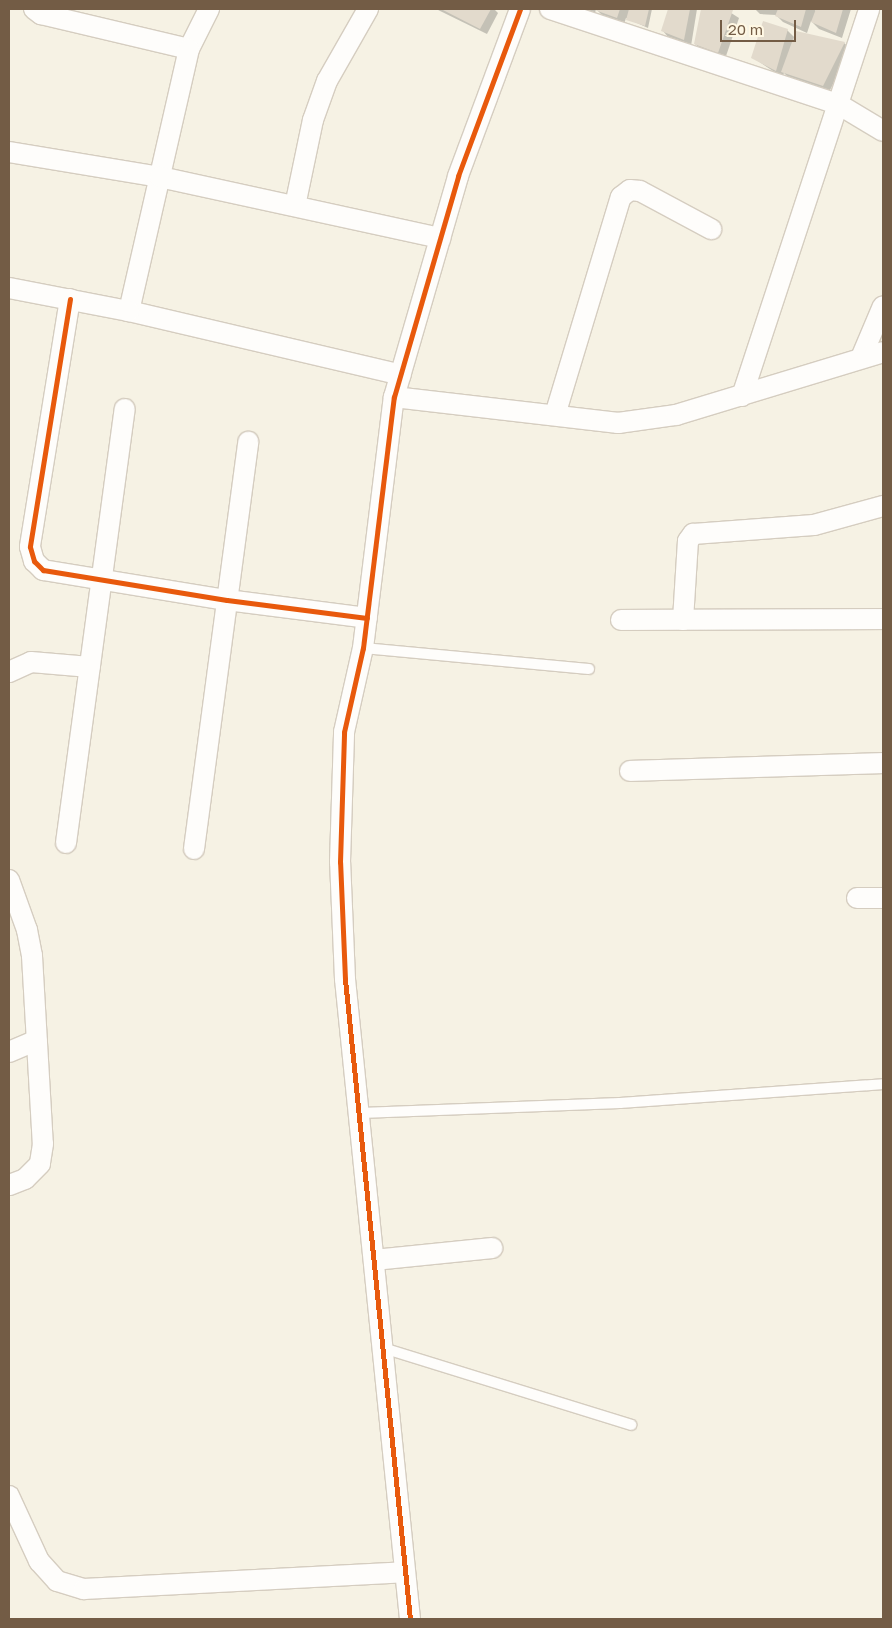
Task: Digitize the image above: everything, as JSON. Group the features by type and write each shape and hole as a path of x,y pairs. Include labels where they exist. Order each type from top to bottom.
{"street":[{"path":"34,9 41,14 189,49"},
{"path":"129,311 189,49 208,9"},
{"path":"295,206 313,120 327,80 368,9"},
{"path":"410,1619 361,1113 345,979 340,862 344,732 363,648 394,397 458,176 520,9"},
{"path":"550,9 838,104 883,131"},
{"path":"742,396 870,9"},
{"path":"9,152 160,177 440,238"},
{"path":"555,415 621,197 630,190 640,191 711,229"},
{"path":"9,288 129,311 401,375"},
{"path":"70,299 30,547 34,561 43,570 227,600 366,618"},
{"path":"861,358 883,306"},
{"path":"394,397 618,423 676,415 883,352"},
{"path":"66,842 125,409"},
{"path":"194,849 248,442"},
{"path":"683,620 688,540 693,534 814,525 883,506"},
{"path":"621,620 883,619"},
{"path":"9,672 31,662 90,667"},
{"path":"630,771 883,763"},
{"path":"9,880 27,930 32,956 43,1144 40,1164 25,1179 9,1185"},
{"path":"857,898 883,898"},
{"path":"9,1052 37,1040"},
{"path":"374,1260 492,1248"},
{"path":"9,1496 39,1561 56,1581 84,1589 404,1572"}],"lane":[{"path":"363,648 589,669"},
{"path":"361,1113 620,1103 883,1084"},
{"path":"383,1348 631,1425"}],"building":[{"path":"441,9 491,9 480,29"},
{"path":"592,9 620,9 617,18"},
{"path":"629,9 649,9 645,26 626,20"},
{"path":"668,9 690,9 684,40 661,31"},
{"path":"701,9 733,10 718,53 694,44"},
{"path":"778,9 806,9 801,27 775,16"},
{"path":"816,9 843,9 836,33 811,22"},
{"path":"763,21 788,29 776,71 751,58"},
{"path":"796,31 845,42 823,86 781,72"}],"cycle path":[{"path":"410,1619 345,979 340,862 344,732 363,648 394,397 458,176 520,9"},
{"path":"70,299 30,547 34,561 43,570 227,600 367,618"}]}
